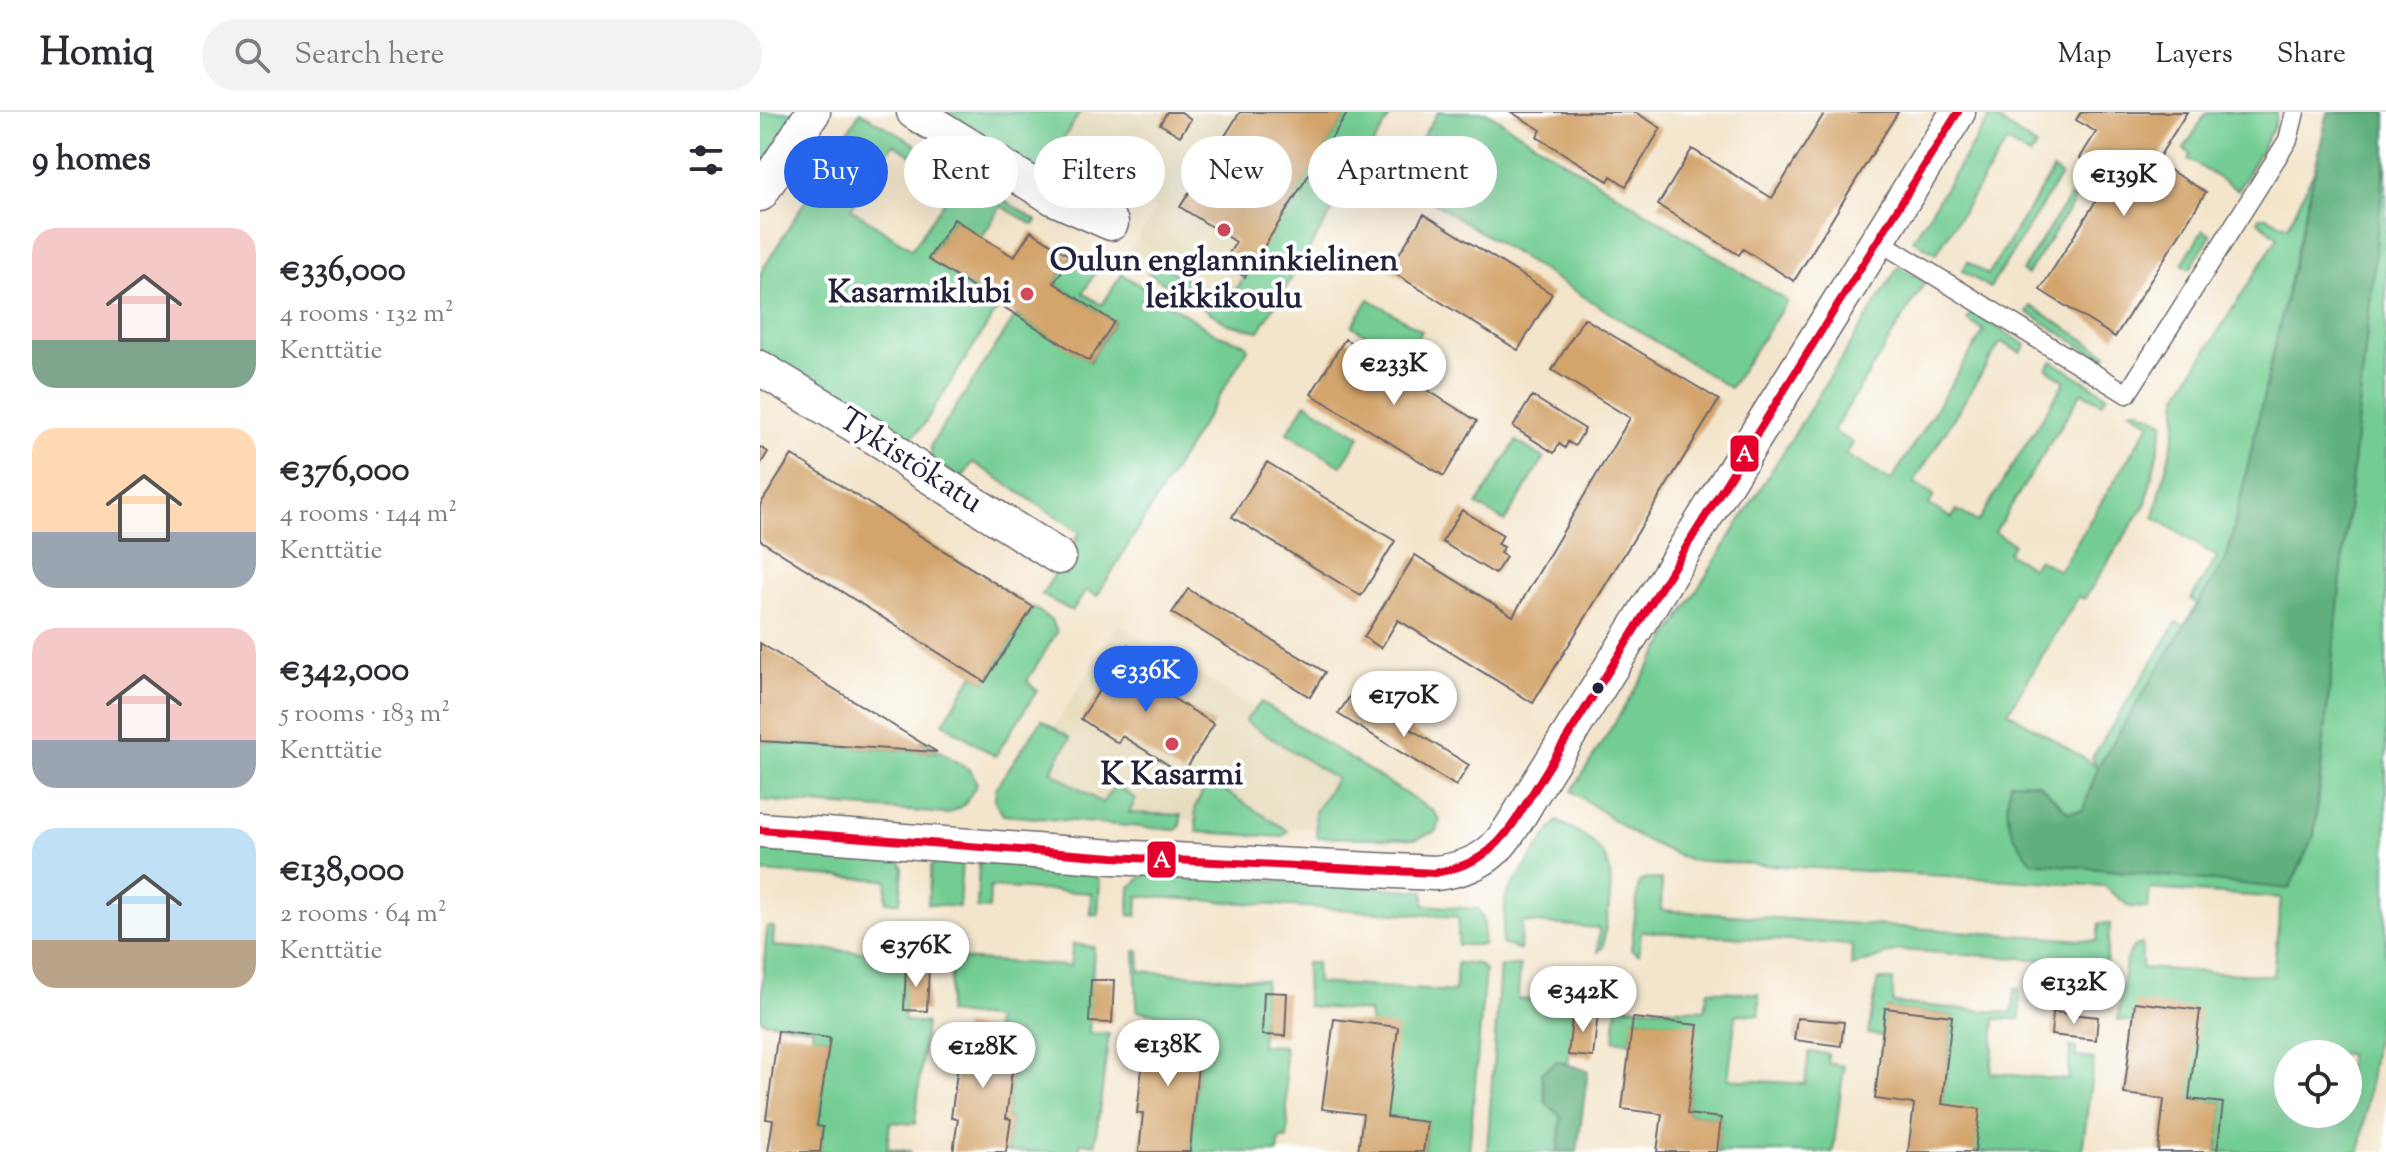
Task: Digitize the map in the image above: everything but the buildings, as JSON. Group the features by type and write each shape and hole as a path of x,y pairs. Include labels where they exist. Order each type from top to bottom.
{"street":[{"path":"760,194 813,112"},
{"path":"914,112 1054,198 1111,223"},
{"path":"760,830 1113,857 1435,873 1457,870 1485,860 1501,843 1958,112"},
{"name":"Tykistökatu","path":"760,368 888,445 909,463 1059,557"}],"lane":[{"path":"1879,241 2127,394 2288,140 2295,112"}],"shaded area":[{"path":"1064,112 1379,112 1364,136 1308,136 1308,208 1319,208 1247,323 1131,250 1154,208 1165,208 1165,136 1049,136"},
{"path":"1118,624 1385,790 1331,830 1021,808 1023,777"}],"green space":[{"path":"760,112 797,112 760,171"},
{"path":"860,112 904,138 904,151 893,144 888,152 888,136 845,136"},
{"path":"939,112 1080,112 1065,136 1034,136 1034,168 1018,159 1018,136 979,136"},
{"path":"1348,112 1393,112 1378,136 1333,136"},
{"path":"1438,112 1486,112 1787,301 1730,388 1442,208 1497,208 1497,136 1423,136"},
{"path":"2207,112 2277,112 2274,127 2238,190 2188,159 2191,154 2184,149"},
{"path":"2328,112 2386,112 2386,967 2360,1152 2217,1152 2223,1103 2189,1099 2133,1022 2118,1020 2126,960 2133,947 2142,944 2142,968 2273,976 2281,898 2150,889 2148,908 2130,907 2104,886 1688,860 1638,837 1572,791 1899,266 1925,282 1833,431 1853,443 1846,455 1891,481 1984,331 1967,320 1972,312 2026,345 2021,353 2001,342 1914,482 1934,495 1929,505 1952,518 1957,510 1978,522 2065,381 2047,369 2052,361 2107,395 2102,403 2082,392 1995,532 2013,544 2008,553 2032,568 2038,559 2059,571 2150,423 2130,410 2137,409 2164,422 2146,503 2084,599 2079,596 2008,712 2097,766 2092,758 2177,622 2184,626 2197,604 2191,599 2217,557 2154,517 2176,428 2178,395 2278,237 2258,221 2259,217 2267,217 2288,227 2315,169"},
{"path":"2328,112 2386,112 2386,151 2314,836 2289,889 2032,862 2010,825 2007,806 2010,782 2038,783 2068,812 2083,810 2098,767 2227,557"},
{"path":"1991,115 2036,146 2030,156 2007,142 1936,254 1913,240"},
{"path":"2053,170 2061,175 1990,288 1962,271 1968,262 1988,275"},
{"path":"1308,175 1308,208 1334,208 1259,331 1228,324 1148,273 1148,257 1227,304 1288,208 1292,208 1292,201"},
{"path":"2070,196 2075,200 2027,275 2022,271"},
{"path":"801,208 852,208 912,249 940,208 1000,208 982,237 954,219 928,258 1000,305 914,435 901,438 760,350 760,274"},
{"path":"1004,208 1016,208 1037,221 1034,225"},
{"path":"2203,230 2211,235 2190,269 2182,264"},
{"path":"1071,257 1095,273 1083,293 1102,305 1122,274 1216,334 1246,344 1248,349 1097,596 1086,590 1072,611 1042,595 1080,532 973,462 962,478 931,462 931,445 1016,315 1090,361 1114,322 1054,283"},
{"path":"1369,299 1422,331 1405,359 1352,326"},
{"path":"2031,306 2107,354 2103,360 2027,312"},
{"path":"1306,403 1360,436 1341,466 1287,433"},
{"path":"1516,441 1544,458 1505,521 1477,505"},
{"path":"1033,607 1052,621 1057,632 1027,681 1037,691 995,756 943,723 973,675 985,682"},
{"path":"1261,702 1433,811 1440,820 1436,831 1416,839 1317,837 1315,812 1336,779 1245,721"},
{"path":"1042,720 1070,738 1051,771 1102,803 1115,785 1136,799 1129,813 1181,815 1180,827 1175,830 1003,815 995,801 996,787"},
{"path":"760,741 935,752 920,742 924,741 971,771 977,784 965,804 948,814 760,800"},
{"path":"1208,780 1288,831 1282,837 1197,832 1195,808"},
{"path":"1557,821 1595,845 1610,871 1603,947 1598,952 1599,928 1522,922 1520,950 1502,944 1506,895"},
{"path":"760,846 898,856 903,868 900,902 886,902 887,880 760,872"},
{"path":"942,859 962,860 959,907 928,904 931,866"},
{"path":"979,861 1091,868 1100,881 1098,915 1090,914 1091,893 990,887 989,909 977,908"},
{"path":"1148,872 1424,891 1424,905 1478,909 1484,922 1483,945 1458,945 1458,917 1138,896 1137,916 1129,915 1130,887"},
{"path":"1662,880 1661,910 2097,941 2099,923 2110,924 2106,964 1899,950 1851,967 1852,945 1641,931 1639,954 1631,950 1639,882"},
{"path":"767,927 774,927 773,946 907,955 904,1021 926,1023 915,1124 890,1122 887,1148 912,1152 820,1152 823,1128 817,1126 829,1038 812,1036 813,1028 763,1021 760,1017"},
{"path":"955,938 959,938 959,959 1070,966 1073,944 1094,947 1089,1033 1109,1034 1095,1144 1080,1143 1079,1150 1091,1152 1006,1152 1011,1119 1006,1118 1017,1034 994,1030 995,1019 947,1013"},
{"path":"1135,951 1139,951 1140,971 1265,980 1261,1045 1284,1046 1288,1128 1287,1139 1280,1139 1278,1152 1190,1152 1201,1030 1197,1029 1198,1019 1137,1011"},
{"path":"1306,963 1316,963 1317,983 1455,992 1457,963 1478,964 1485,970 1469,1152 1423,1152 1427,1122 1387,1117 1369,1012 1307,1006"},
{"path":"1500,966 1520,966 1518,999 1575,1003 1558,1152 1487,1152"},
{"path":"1878,980 1893,980 1893,1003 2012,1013 2015,988 2020,989 2020,1019 1995,1019 1991,1073 2068,1080 2070,1047 2076,1048 2076,1057 2094,1059 2082,1152 1975,1152 1942,1104 1952,1016 1886,1008 1882,1036 1868,1034"},
{"path":"1619,984 1628,984 1627,1007 1705,1010 1708,990 1759,994 1759,1015 1736,1014 1728,1079 1805,1084 1809,1052 1828,1054 1828,1063 1844,1066 1833,1152 1717,1152 1721,1118 1687,1114 1697,1026 1634,1018 1630,1042 1614,1040"},
{"path":"1557,1061 1588,1071 1577,1152 1558,1152 1561,1116 1546,1103 1541,1073"}],"transit line":[{"name":"A","path":"760,830 1113,857 1435,873 1471,862 1499,842 1515,821 1958,112"}],"place":[{"name":"Oulun englanninkielinen leikkikoulu","path":"1224,230"},
{"name":"Kasarmiklubi","path":"1027,294"},
{"name":"K Kasarmi","path":"1172,744"}]}
